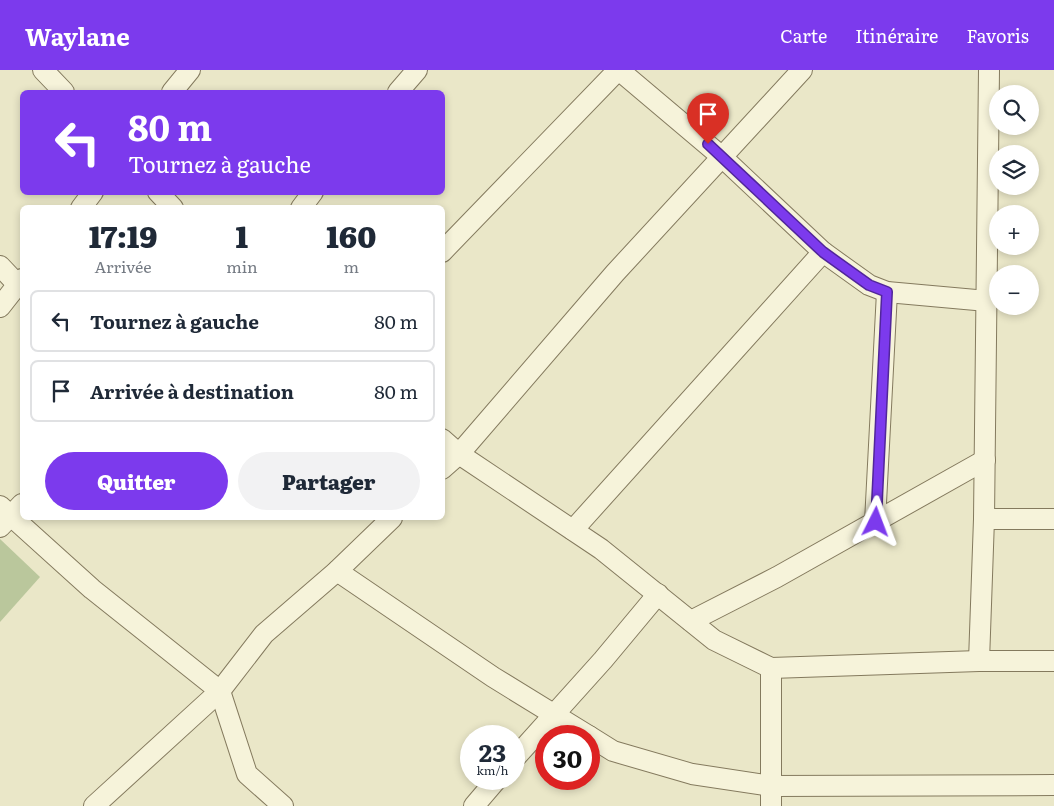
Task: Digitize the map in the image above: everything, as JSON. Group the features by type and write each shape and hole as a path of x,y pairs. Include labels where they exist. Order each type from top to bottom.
{"street":[{"path":"44,70 62,90"},
{"path":"174,90 190,70"},
{"path":"400,90 417,70"},
{"path":"445,249 619,70 722,157 823,252 869,285 887,292 987,300"},
{"path":"445,466 459,454 615,273 802,70"},
{"path":"979,660 984,519 990,70"},
{"path":"161,195 170,205"},
{"path":"573,530 823,252"},
{"path":"0,266 20,282 0,307"},
{"path":"876,522 887,292"},
{"path":"445,442 459,454 601,549 714,640 771,668 979,660 1054,661"},
{"path":"691,621 778,577 985,460"},
{"path":"8,513 92,589 220,691 247,774 283,806"},
{"path":"984,519 1054,519"},
{"path":"94,806 220,691 264,634 337,571 390,520"},
{"path":"337,571 492,677 571,725"},
{"path":"525,747 603,660 658,594"},
{"path":"771,668 771,806"},
{"path":"600,743 613,751 692,774 771,786 1054,785"},
{"path":"474,806 488,790"}],"green space":[{"path":"0,539 40,577 0,622"}],"route":[{"path":"708,144 823,252 869,285 887,292 876,522"}]}
